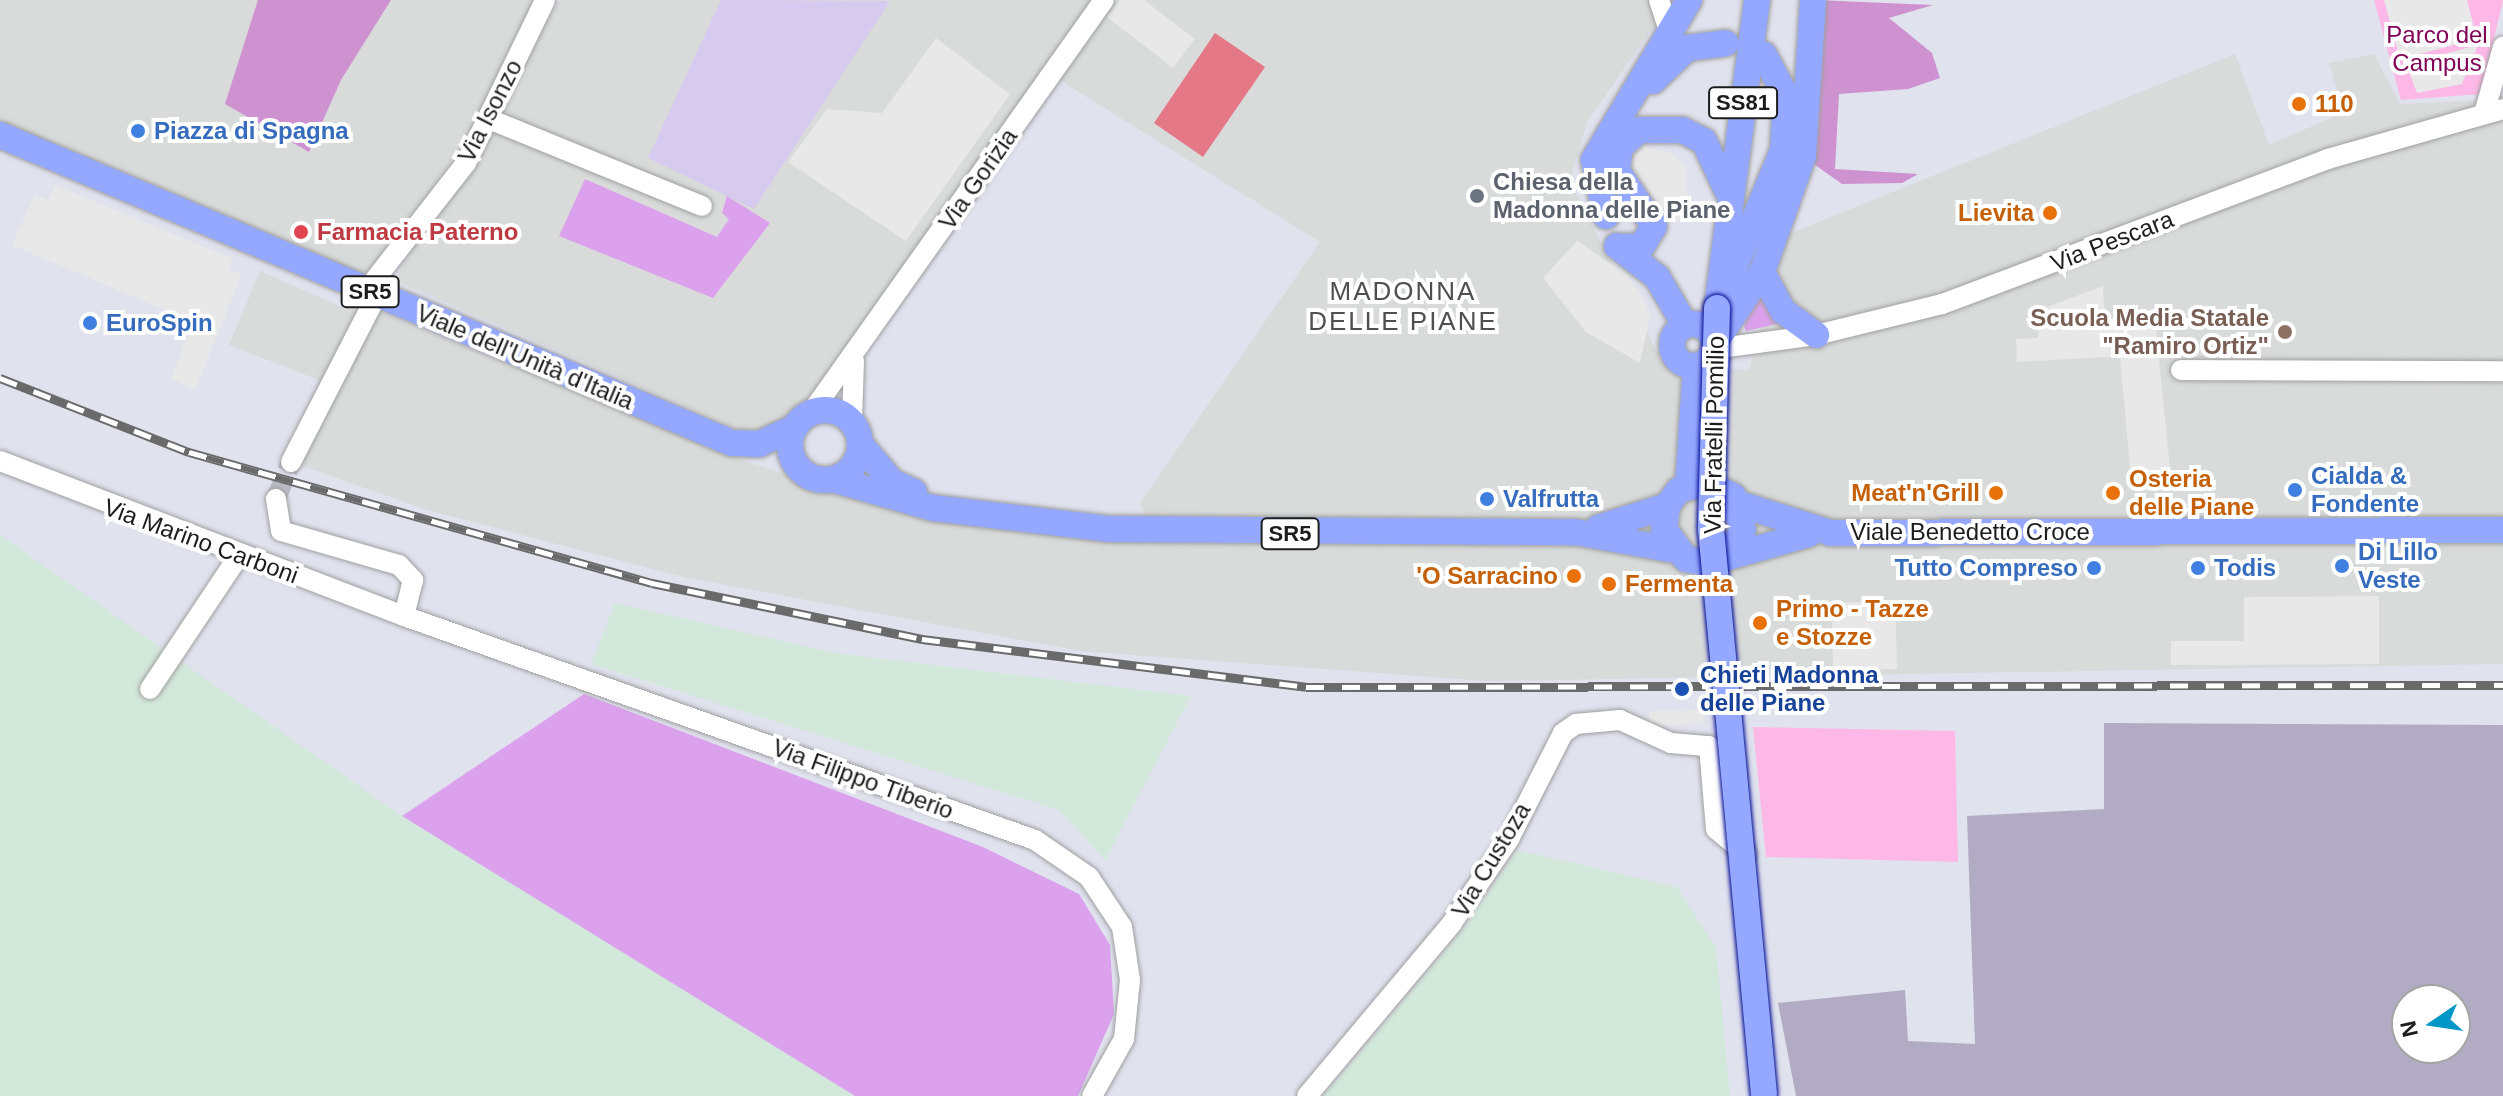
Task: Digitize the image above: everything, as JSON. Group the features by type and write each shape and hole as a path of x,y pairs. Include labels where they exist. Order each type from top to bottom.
{"main road":[{"path":"1667,291 1606,235 1606,216 1593,170 1604,138 1689,0"},
{"name":"SS81","path":"1717,308 1757,0"},
{"path":"1708,353 1762,272 1808,129 1813,0"},
{"path":"1604,138 1675,56 1700,43 1726,43"},
{"path":"1717,308 1783,150 1786,96 1764,55"},
{"path":"1685,325 1667,291 1652,234 1650,210 1636,201 1617,171 1620,147 1639,130 1667,128 1713,150 1729,206"},
{"name":"Viale dell'Unità d'Italia","path":"0,135 372,293 802,470"},
{"path":"1606,216 1615,204 1636,201"},
{"path":"1619,247 1635,249 1652,234"},
{"path":"1762,272 1783,311 1816,335"},
{"name":"Via Fratelli Pomilio","path":"1717,308 1710,470 1716,599 1766,1096"},
{"path":"1696,478 1708,353 1704,327 1685,325 1674,334 1673,354 1708,353"},
{"path":"742,444 833,410 856,433 849,471 832,479"},
{"path":"802,470 792,455 803,420"},
{"name":"SR5","path":"856,433 903,488 987,513"},
{"name":"SR5","path":"802,470 933,508 1148,532 1575,532 1674,550 1707,563 1731,552 1820,532"},
{"name":"SR5","path":"1575,532 1667,506 1696,478 1739,504 1820,532"},
{"path":"1731,552 1743,530 1739,504"},
{"path":"1667,506 1664,529 1674,550"},
{"name":"Viale Benedetto Croce","path":"1820,532 2503,530"}],"street":[{"name":"Via Isonzo","path":"291,462 320,397 352,355 372,293 466,163 545,0"},
{"name":"Via Gorizia","path":"803,420 854,359 1104,0"},
{"path":"1659,0 1669,30"},
{"path":"2494,109 2503,47"},
{"name":"Via Pescara","path":"1708,353 1816,335 1942,304 2328,159 2494,109"},
{"path":"489,119 702,206"},
{"path":"854,359 856,433"},
{"path":"2181,370 2503,371"},
{"name":"Via Marino Carboni","path":"0,461 404,616"},
{"path":"276,499 281,531 399,565 413,580 404,616"},
{"path":"150,689 240,554"},
{"name":"Via Filippo Tiberio","path":"404,616 1035,840 1089,877 1122,927 1130,980 1124,1039 1092,1096"},
{"name":"Via Custoza","path":"1307,1096 1452,923 1509,839 1563,733 1576,724 1620,720 1671,743 1709,746"},
{"name":"Via Fratelli Pomilio","path":"1709,746 1716,829 1754,860 1766,1096"}],"shaded area":[{"path":"0,0 258,0 309,152 341,80 391,0 534,0 464,144 363,283 0,129"},
{"path":"258,0 391,0 341,80 309,152 225,104"},
{"path":"560,0 1672,0 1587,122 1570,181 1663,364 1749,370 1786,235 2235,54 2269,145 2344,112 2329,63 2374,54 2400,104 2503,99 2503,664 1487,681 1080,651 683,577 427,510 300,465 339,388 229,345 260,271 344,308 379,312 745,461 868,501 1158,544 1140,503 1320,242 1058,79 782,448 394,280"},
{"path":"721,0 890,1 754,209 648,158"},
{"path":"1120,0 1144,0 1195,39 1173,68 1107,17"},
{"path":"1816,0 1933,5 1889,18 1932,53 1940,78 1908,89 1839,94 1835,169 1918,174 1902,183 1842,184 1811,162"},
{"path":"2384,0 2467,0 2477,39 2400,59"},
{"path":"1215,33 1265,67 1203,157 1154,123"},
{"path":"936,38 1010,94 906,241 788,162 827,109 882,113"},
{"path":"2478,45 2462,84 2417,93 2406,64"},
{"path":"1645,147 1673,154 1685,167 1687,201 1678,221 1623,168"},
{"path":"585,179 717,237 729,219 722,213 727,196 770,223 713,298 559,236"},
{"path":"55,185 233,259 229,269 242,274 195,390 171,379 193,322 12,245 35,194 48,200"},
{"path":"1577,241 1626,274 1643,297 1650,316 1640,363 1586,332 1543,278"},
{"path":"2103,286 2105,324 2155,320 2172,489 2132,491 2120,356 2017,362 2016,339 2038,338 2039,310"},
{"path":"1760,287 1781,323 1746,331 1744,326"},
{"path":"0,535 402,816 855,1096 0,1096"},
{"path":"2379,596 2379,664 2171,665 2171,641 2244,641 2244,597"},
{"path":"1895,601 1897,669 1833,670 1832,603"},
{"path":"615,603 835,653 1191,696 1105,860 1059,810 591,664"},
{"path":"584,694 983,847 1079,894 1110,945 1114,1014 1078,1096 855,1096 402,816"},
{"path":"1703,710 1703,724 1649,725 1649,711"},
{"path":"2104,723 2503,725 2503,1096 1796,1096 1778,1003 1905,990 1908,1041 1975,1044 1967,816 2104,809"},
{"path":"1517,850 1677,887 1716,947 1730,1096 1324,1096 1464,928"}],"green space":[{"name":"Parco del Campus","path":"2374,0 2503,0 2481,94 2401,100"},
{"path":"1753,727 1955,731 1958,862 1766,857"}],"tunnel":[{"path":"276,499 291,462"}],"railway":[{"path":"0,378 189,452 652,583 922,639 1306,687 2503,685"}],"place":[{"name":"110","path":"2299,104"},
{"name":"Piazza di Spagna","path":"138,131"},
{"name":"Chiesa della Madonna delle Piane","path":"1477,196"},
{"name":"Lievita","path":"2050,213"},
{"name":"Farmacia Paterno","path":"301,232"},
{"name":"EuroSpin","path":"90,323"},
{"name":"Scuola Media Statale \"Ramiro Ortiz\"","path":"2285,332"},
{"name":"Cialda & Fondente","path":"2295,490"},
{"name":"Meat'n'Grill","path":"1996,493"},
{"name":"Osteria delle Piane","path":"2113,493"},
{"name":"Valfrutta","path":"1487,499"},
{"name":"Di Lillo Veste","path":"2342,566"},
{"name":"Tutto Compreso","path":"2094,568"},
{"name":"Todis","path":"2198,568"},
{"name":"'O Sarracino","path":"1574,576"},
{"name":"Fermenta","path":"1609,584"},
{"name":"Primo - Tazze e Stozze","path":"1760,623"},
{"name":"Chieti Madonna delle Piane","path":"1682,689"}],"district":[{"name":"MADONNA DELLE PIANE","path":"1403,307"}]}
